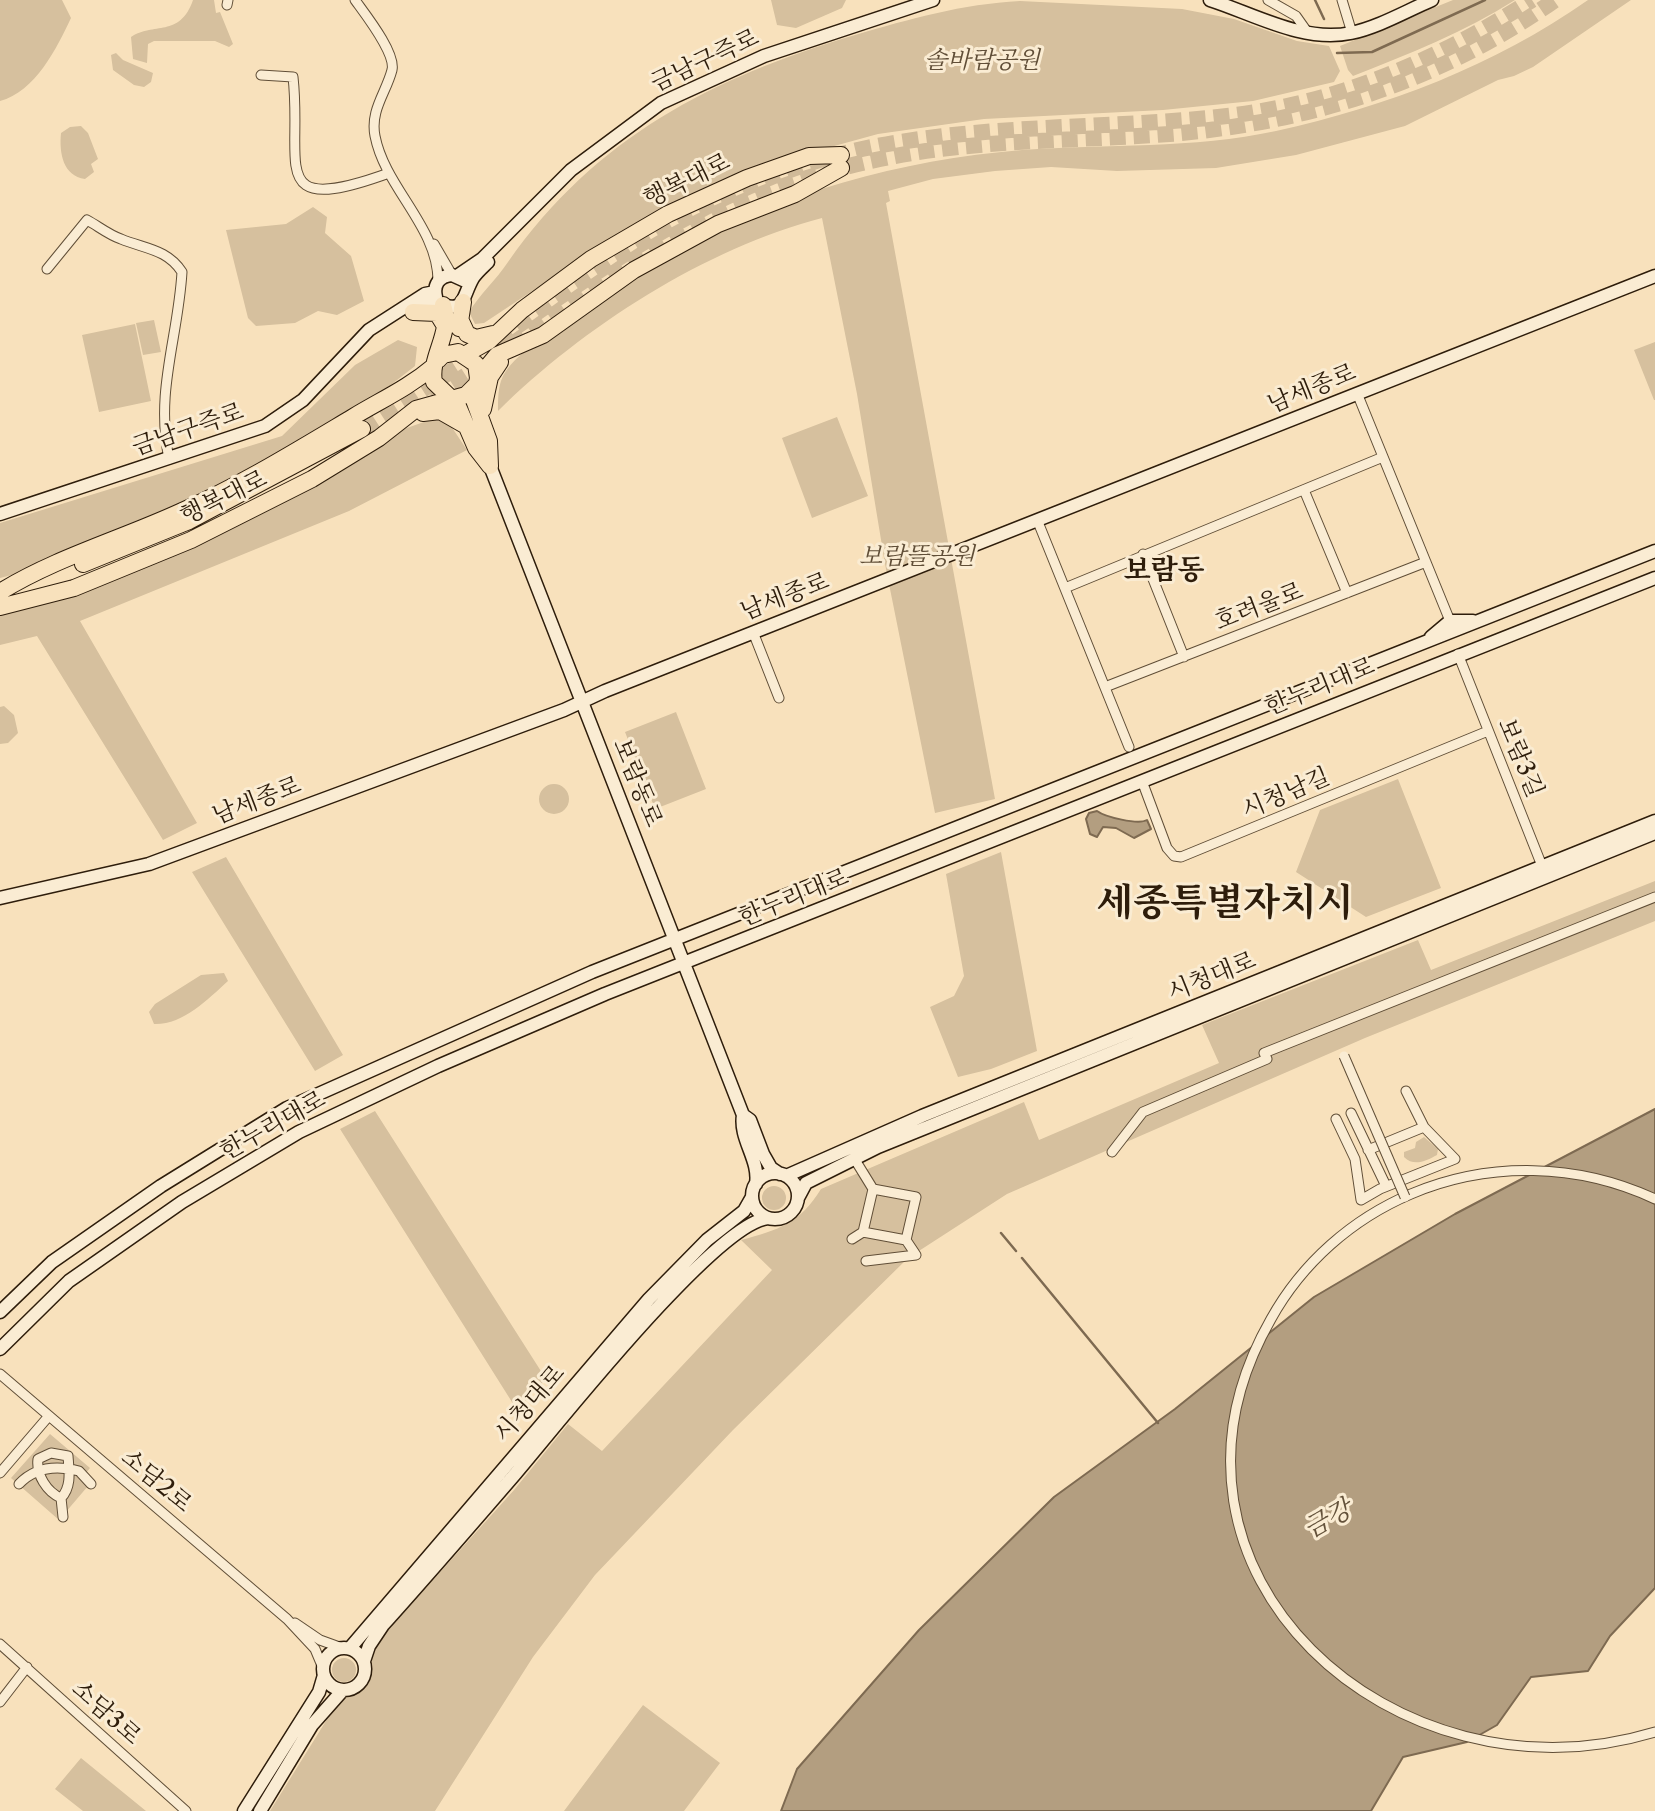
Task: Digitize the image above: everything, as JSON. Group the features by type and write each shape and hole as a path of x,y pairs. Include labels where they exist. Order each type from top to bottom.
{"highway":[{"name":"행복대로","path":"466,354 591,259 709,193 809,156 841,162 795,194 718,224 634,270 543,335 497,355 477,381"},
{"path":"438,293 466,354 476,364 475,425"},
{"path":"465,298 432,374 438,389 452,397 489,441 490,466"},
{"path":"522,310 519,320 524,331 532,335 543,335"},
{"path":"413,312 437,313 477,338 502,329"},
{"path":"475,425 495,367 510,354 543,335"},
{"path":"436,363 451,352 466,354"},
{"name":"행복대로","path":"2,599 22,577 116,540 247,480 364,410 411,386 436,363"},
{"path":"373,435 416,409 466,395 477,381"},
{"path":"364,410 379,416 383,426 373,435"},
{"path":"2,599 125,550 429,410 440,411 475,425"}],"street":[{"path":"355,0 390,55 392,69 384,84 374,122 375,137 390,173 424,232 454,275 465,283 465,298 453,307 438,293 438,267 424,232"},
{"name":"금남구즉로","path":"361,339 369,340 413,312 435,302 438,293 454,275 482,259 514,224 526,217 571,170 661,103 720,73 764,56 933,0"},
{"path":"1210,0 1308,33 1352,33 1412,4 1432,0"},
{"path":"1268,0 1296,16 1308,33"},
{"path":"1342,0 1352,33"},
{"path":"261,75 293,77 296,118 293,159 295,172 308,188 322,191 347,188 390,173"},
{"name":"금남구즉로","path":"465,298 473,279 524,226 526,217"},
{"path":"47,269 87,220 120,239 159,251 175,261 183,272 173,349 165,377 163,420 169,459"},
{"name":"남세종로","path":"0,898 149,864 564,710 753,632 1038,522 1655,276"},
{"name":"금남구즉로","path":"0,514 247,434 284,415 369,330 425,294 438,293"},
{"path":"1357,393 1450,621"},
{"path":"1065,588 1383,457"},
{"name":"보람동로","path":"490,466 743,1115"},
{"path":"1304,490 1347,593"},
{"path":"1038,522 1129,747"},
{"name":"한누리대로","path":"0,1312 52,1262 161,1186 287,1108 580,978 1153,748 1655,551"},
{"path":"1143,554 1184,657"},
{"name":"호려울로","path":"1105,687 1426,562"},
{"name":"한누리대로","path":"0,1349 69,1281 182,1202 299,1132 439,1066 605,994 1655,578"},
{"path":"1421,645 1450,621 1484,620"},
{"path":"753,632 779,698"},
{"name":"보람3길","path":"1458,654 1544,871"},
{"name":"시청남길","path":"1142,781 1167,848 1174,856 1181,857 1488,731"},
{"path":"1129,747 1140,750 1153,748"},
{"path":"1115,765 1129,747"},
{"name":"시청대로","path":"798,1198 806,1183 878,1147 1544,871 1655,821"},
{"name":"시청대로","path":"783,1175 922,1116 1544,871 1655,833"},
{"path":"1112,1152 1143,1112 1267,1059 1265,1053 1655,897"},
{"path":"1344,1056 1405,1197"},
{"path":"1336,1119 1355,1159 1361,1200 1386,1186 1455,1159 1424,1127 1406,1091"},
{"path":"1351,1114 1386,1186"},
{"path":"743,1115 750,1120 771,1168 783,1175 795,1185 798,1198 788,1215 768,1218 757,1210 754,1191 758,1174 742,1124 743,1115"},
{"path":"1368,1150 1424,1127"},
{"path":"1345,1135 1359,1129"},
{"path":"857,1163 873,1189 863,1232"},
{"path":"1278,1624 1251,1571 1234,1499 1233,1439 1244,1381 1266,1326 1309,1266 1354,1227 1405,1197 1459,1178 1528,1170 1597,1178 1655,1199"},
{"path":"754,1191 767,1175 783,1175"},
{"path":"873,1189 919,1194 905,1240"},
{"name":"시청대로","path":"346,1648 640,1309 699,1249 744,1211 754,1191"},
{"name":"시청대로","path":"364,1661 369,1646 384,1625 658,1308 721,1245 753,1222 768,1218"},
{"path":"852,1239 863,1232 905,1240 916,1255 866,1261"},
{"name":"소담2로","path":"0,1374 287,1619"},
{"path":"0,1473 48,1417"},
{"path":"51,1453 68,1456 66,1493 61,1498 49,1490 38,1471 37,1459 51,1453"},
{"path":"19,1485 31,1472 69,1469 79,1471 91,1484"},
{"path":"61,1498 63,1517"},
{"path":"260,1811 312,1725 343,1690 360,1684 366,1671 364,1661 346,1648 320,1640 287,1619"},
{"path":"287,1619 315,1649 332,1687 343,1690"},
{"name":"소담3로","path":"0,1644 187,1811"},
{"path":"244,1811 319,1692 329,1654 346,1648"},
{"path":"0,1702 27,1667"},
{"path":"1588,1754 1655,1732"}],"green space":[{"path":"0,0 62,0 71,18 52,55 34,79 13,96 0,101"},
{"path":"193,0 214,0 216,13 220,12 233,44 229,47 215,41 154,41 148,44 147,63 133,59 131,37 181,20"},
{"path":"771,0 846,0 842,8 796,28 777,25"},
{"path":"1453,0 1515,0 1416,51 1353,76 1348,70 1340,46"},
{"name":"보람뜰공원","path":"1588,0 1631,0 1533,67 1498,80 1405,126 1296,155 1216,168 1117,171 1051,167 933,179 888,191 890,201 886,203 995,799 935,813 885,564 857,394 822,218 778,231 734,249 648,294 568,350 498,411 501,381 506,370 526,350 664,257 716,230 800,196 887,171 976,155 1054,148 1213,141 1318,121 1399,96 1478,64 1552,24"},
{"name":"솔바람공원","path":"1020,1 1182,9 1234,19 1297,41 1329,46 1340,71 1334,82 1253,101 1163,110 984,119 878,134 816,151 567,268 484,323 475,324 469,312 542,218 579,180 618,147 660,118 752,71 802,52 936,13 977,5"},
{"path":"116,53 123,60 153,73 151,82 144,87 134,85 113,70 111,55"},
{"path":"81,126 88,133 98,159 91,164 94,172 85,179 67,168 61,148 61,133 70,127"},
{"path":"313,207 327,217 325,233 351,256 364,301 337,315 318,311 295,323 256,326 248,318 226,230 286,224"},
{"path":"154,320 161,352 143,355 136,323"},
{"path":"135,324 151,401 99,412 82,335"},
{"path":"398,340 417,347 415,366 374,398 252,474 43,567 0,578 0,523 282,436 355,365"},
{"path":"1655,342 1655,400 1654,400 1634,350"},
{"path":"438,417 451,426 467,450 349,511 80,621 197,823 163,840 37,636 0,645 0,616 122,576 404,429"},
{"path":"837,417 868,496 812,518 782,438"},
{"path":"4,706 14,715 18,733 8,743 0,744 0,707"},
{"path":"676,712 706,789 655,809 625,732"},
{"path":"1398,779 1441,888 1366,917 1296,872 1320,810"},
{"path":"554,784 565,788 569,799 565,810 554,814 543,810 539,799 543,788"},
{"path":"1001,852 1037,1051 991,1069 958,1077 930,1007 954,996 964,976 946,874"},
{"path":"226,857 343,1055 315,1071 192,872"},
{"path":"1655,881 1655,921 1365,1038 1007,1194 908,1258 733,1430 595,1575 533,1657 435,1811 270,1811 339,1700 361,1689 369,1679 371,1655 379,1640 514,1490 568,1424 602,1451 772,1270 741,1240 787,1224 805,1210 821,1189 1024,1102 1039,1140 1219,1063 1202,1025 1418,940 1431,970"},
{"path":"224,973 228,981 194,1010 175,1020 154,1024 149,1012 155,1004 201,975"},
{"path":"375,1111 546,1379 517,1410 340,1129"},
{"path":"1424,1137 1438,1149 1437,1155 1416,1162 1404,1157 1404,1152 1415,1148 1416,1142"},
{"path":"774,1186 782,1190 786,1198 782,1206 774,1210 766,1206 762,1198 766,1190"},
{"path":"50,1434 90,1468 81,1479 88,1486 59,1520 11,1478"},
{"path":"344,1658 352,1662 356,1670 352,1678 344,1682 336,1678 332,1670 336,1662"},
{"path":"643,1705 720,1763 684,1811 564,1811"},
{"path":"81,1758 146,1811 83,1811 55,1789"}],"water":[{"path":"1097,811 1122,820 1147,820 1151,829 1134,838 1116,828 1103,827 1097,837 1090,834 1086,819 1089,813"},
{"name":"금강","path":"1655,1109 1655,1588 1610,1636 1588,1671 1531,1677 1497,1725 1467,1742 1403,1757 1371,1811 781,1811 797,1769 919,1630 1054,1497 1175,1409 1314,1297 1455,1214"}],"waterway":[{"path":"1315,0 1324,19"},
{"path":"1337,53 1372,52 1485,0"},
{"path":"1001,1233 1016,1251"},
{"path":"1022,1258 1158,1423"}],"tunnel":[{"path":"497,340 586,279 677,223 773,176 824,159 877,146 964,134 1183,120 1268,110 1347,90 1386,76 1461,41 1532,0"},
{"path":"511,345 650,249 704,219 791,183 880,159 948,148 1209,130 1262,122 1313,110 1364,96 1463,55 1510,30 1555,0"},
{"path":"362,429 479,353"},
{"path":"432,397 487,362"}],"district":[{"name":"보람동","path":"1164,571"},
{"name":"세종특별자치시","path":"1225,904"}]}
